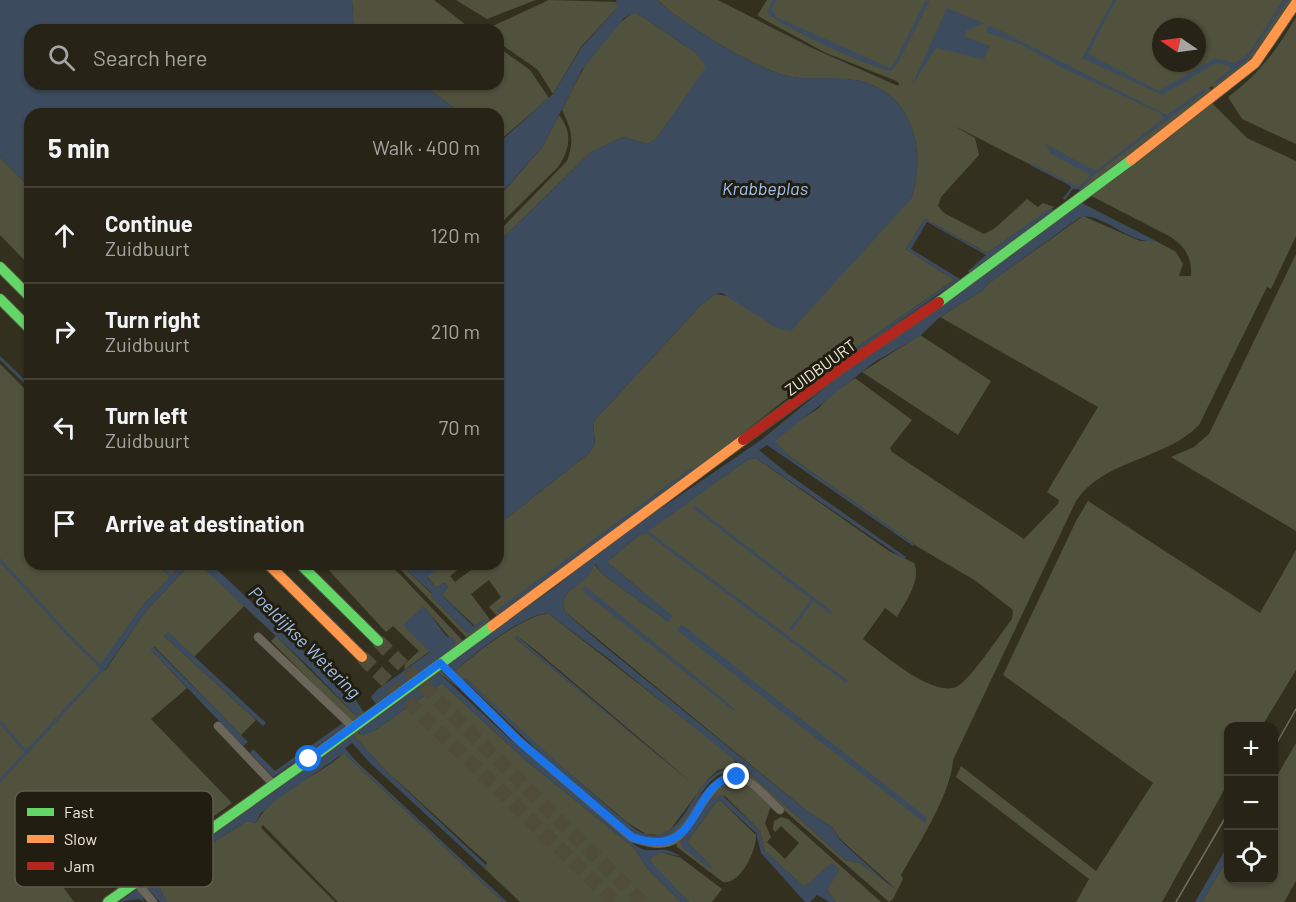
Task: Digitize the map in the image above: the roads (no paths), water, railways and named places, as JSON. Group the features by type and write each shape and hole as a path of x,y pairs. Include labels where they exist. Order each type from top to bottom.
{"main road":[{"name":"ZUIDBUURT","path":"213,827 353,727 846,365 922,314 1080,199 1255,63 1296,3"},
{"path":"0,267 24,291"},
{"path":"0,300 24,323"},
{"path":"274,570 362,657"},
{"path":"306,570 378,641"},
{"name":"ZUIDBUURT","path":"108,902 129,887"}],"street":[{"path":"258,637 353,727"},
{"path":"440,663 519,741 632,837 653,843 670,842 679,836 719,782 730,777 746,781 780,810"},
{"path":"218,726 273,784"},
{"path":"140,887 150,899"}],"water":[{"path":"0,0 352,0 354,24 24,24 24,90 430,90 454,108 24,108 24,182 0,157"},
{"name":"Krabbeplas","path":"616,0 658,0 681,19 717,42 770,70 792,77 851,79 878,88 893,98 904,112 912,128 916,145 916,181 911,199 791,331 775,327 722,293 715,294 700,306 593,422 595,444 588,454 504,520 504,237 591,152 623,137 647,144 656,139 706,67 696,53 638,14 624,18 582,70 543,146 504,190 504,138 553,94 581,48 617,8"},
{"path":"773,0 777,0 772,9 776,17 890,68 925,1 930,0 898,63 891,71 847,55 787,26 767,12"},
{"path":"1113,0 1116,0 1088,54 1159,91 1191,72 1201,72 1162,95 1082,58"},
{"path":"1283,0 1288,0 1246,61 1216,84 1214,82 1230,70 1230,66 1216,63 1206,69 1206,63 1215,58 1236,63 1249,53"},
{"path":"947,8 984,23 966,31 964,36 990,46 984,59 936,48 911,87"},
{"path":"989,25 1167,115 1204,89 1206,91 1093,176 1081,189 1073,189 1065,200 1063,198 1071,188 1069,185 1030,165 1031,163 1078,187 1091,175 1051,154 1045,144 1096,171 1164,118 1160,113 1063,68 1020,44 986,32"},
{"path":"1082,203 1156,241 1146,241 1125,234 1096,219 1079,218 989,283 983,290 940,317 921,335 873,363 775,441 789,456 914,544 913,546 767,445 759,450 788,474 906,557 904,559 756,458 747,460 645,534 639,535 607,562 673,616 669,622 602,574 595,564 588,577 568,592 563,600 565,612 807,811 832,827 840,840 895,890 860,863 845,860 745,769 717,776 707,785 673,832 662,838 649,838 633,832 541,754 463,679 467,679 620,817 644,834 661,834 674,827 702,787 721,770 735,766 737,762 549,614 539,615 514,627 473,655 455,671 450,667 451,662 558,585 619,537 761,440 834,380"},
{"path":"1051,208 1054,210 969,273 968,271 986,255 927,222 911,249 960,279 814,381 811,379 954,280 906,249 925,219 987,253"},
{"path":"691,468 693,470 499,613 497,610"},
{"path":"177,570 184,570 145,612 103,673 98,668 142,606"},
{"path":"205,570 217,570 356,700 363,711 356,716 310,668"},
{"path":"407,570 437,570 427,577 436,588 444,583 448,587 442,595 473,626 485,619 487,621 469,633 466,632 431,596 431,592"},
{"path":"585,586 728,703 738,714 586,594 582,589"},
{"path":"424,606 446,636 454,638 456,645 376,704 371,697 378,689 430,652 403,625"},
{"path":"681,624 927,818 925,823 677,630"},
{"path":"168,632 266,723 263,726 164,636"},
{"path":"517,636 691,783 514,637"},
{"path":"154,647 248,742 243,746 151,650"},
{"path":"439,673 512,741 632,843 646,850 674,852 681,857 662,852 651,857 650,861 689,902 681,902 648,869 634,848 523,758 442,683 374,731 363,736 358,731"},
{"path":"343,723 346,726 273,777 250,753 253,749 275,771"},
{"path":"353,735 384,769 487,866 484,868 370,763 352,743 345,748 355,760 507,902 503,902 344,753 278,799 260,814 256,823 247,821 213,842 213,835"},
{"path":"722,795 760,831 764,850 804,887 831,863 840,870 827,890 836,902 829,902 817,895 810,902 805,902 761,853 756,833 720,800 716,802 687,842 712,866 710,869 682,847 681,841 711,799"},
{"path":"1224,852 1224,865 1202,902 1195,902"},
{"path":"140,887 162,887 160,890 167,902 160,902 149,890 142,895 144,902 139,899 119,902"}],"waterway":[{"path":"0,358 24,381"},
{"path":"694,507 830,612"},
{"path":"647,532 846,681"},
{"path":"0,560 72,639 102,668"},
{"path":"164,570 172,577"},
{"path":"791,629 813,599"},
{"name":"Poeldijkse Wetering","path":"0,781 102,670"},
{"path":"0,722 27,753"}],"tunnel":[{"path":"378,641 642,902"},
{"path":"362,657 615,902"}],"tram line":[{"path":"1278,741 1296,709"},
{"path":"1176,902 1224,820"}]}
